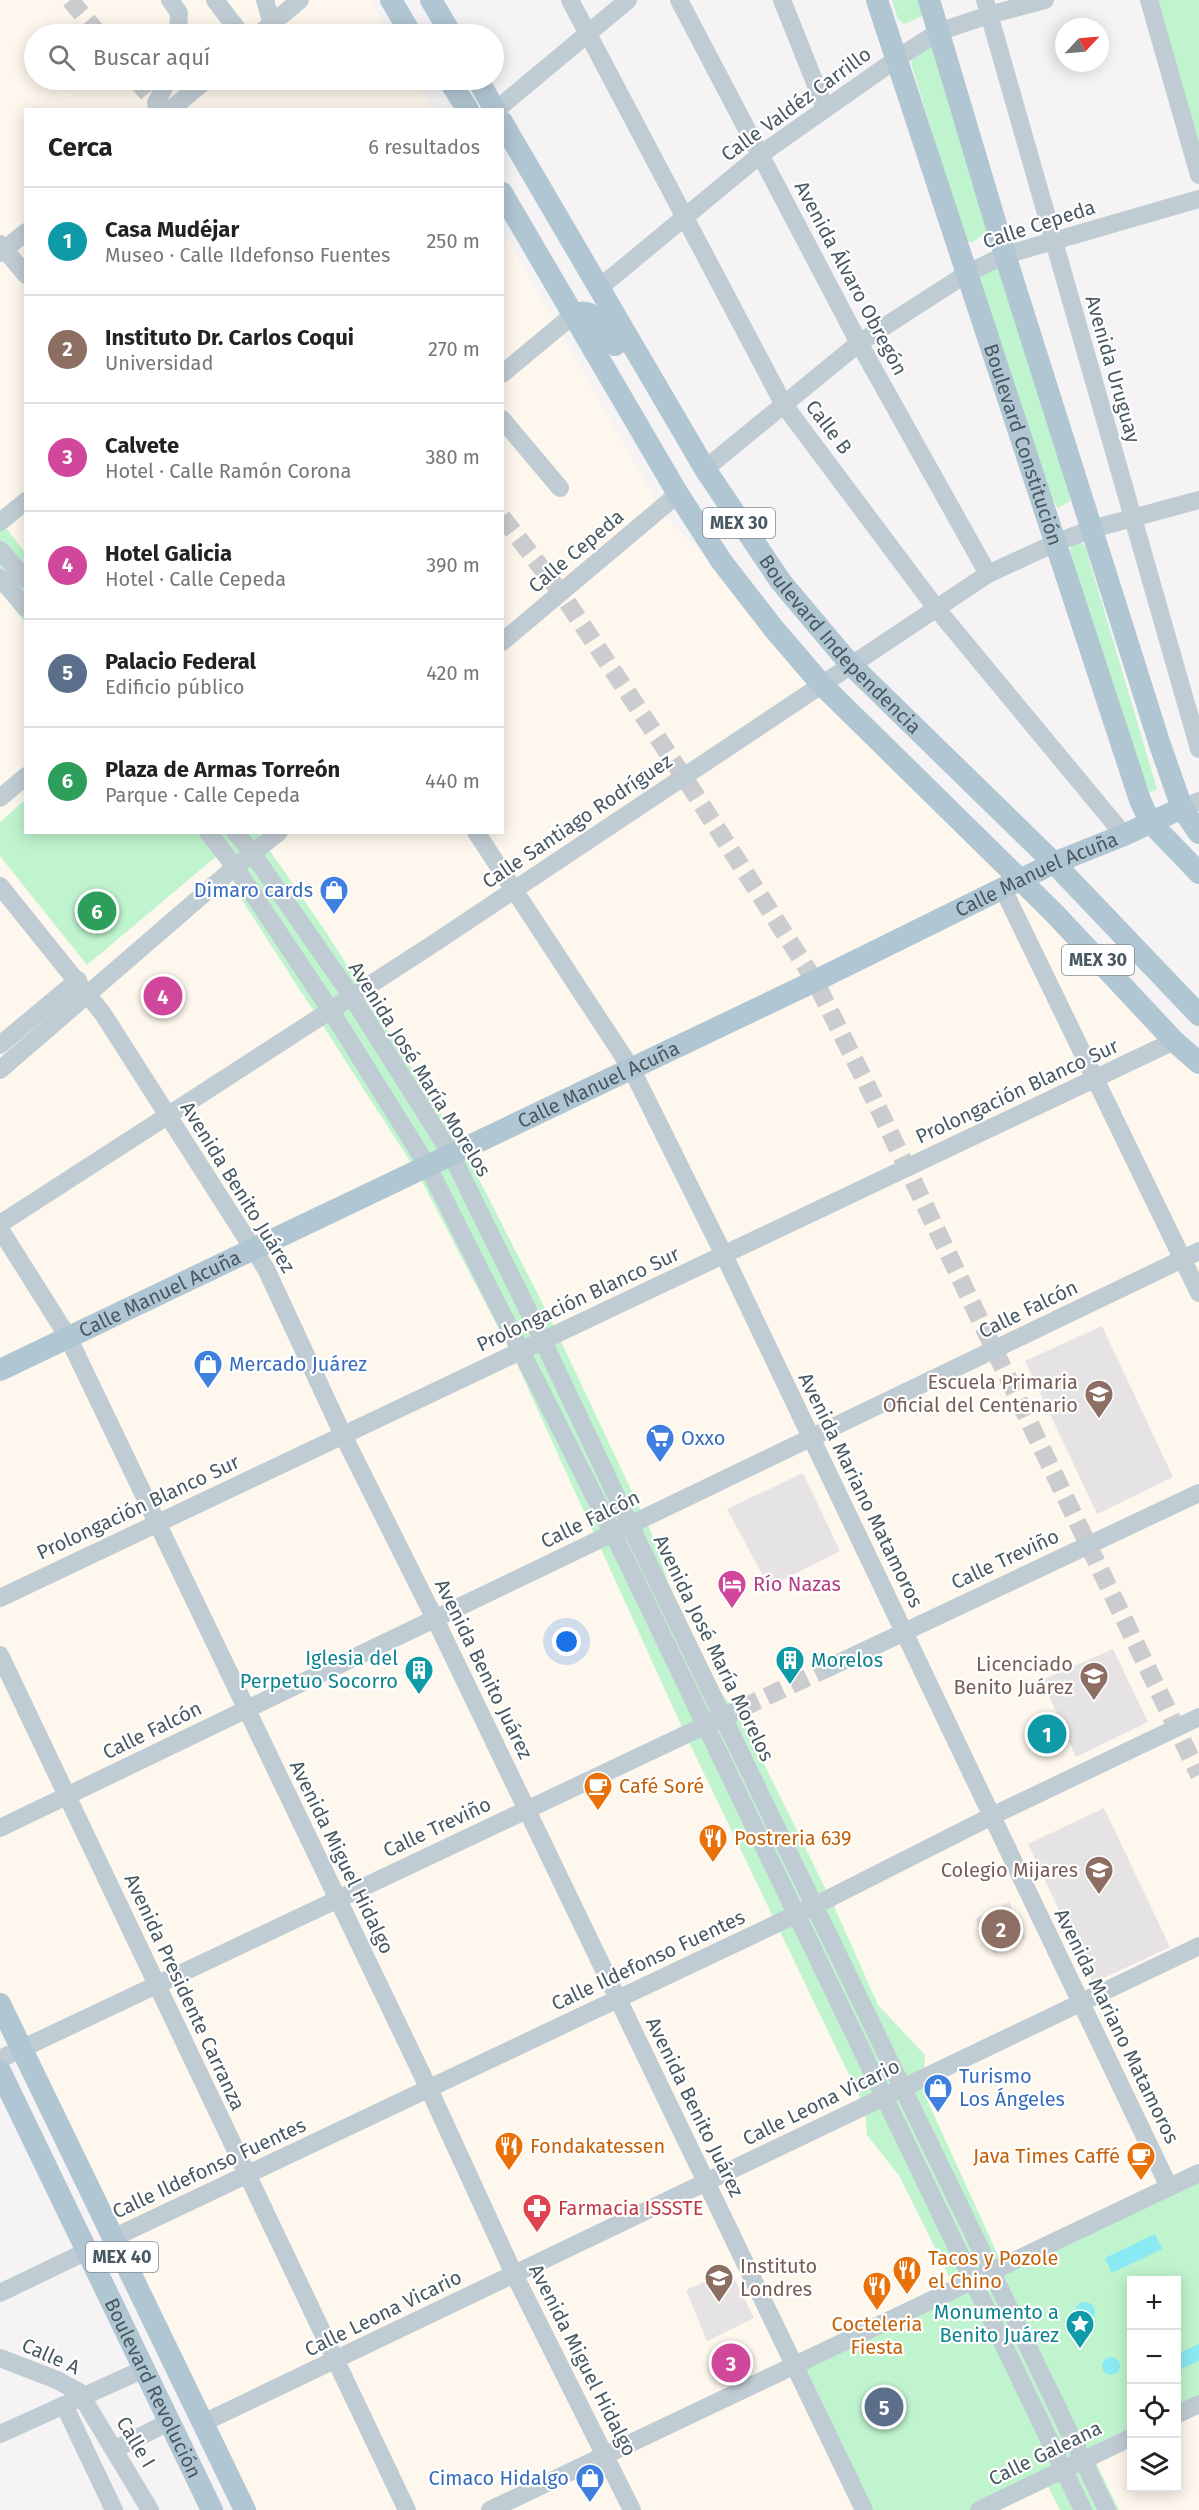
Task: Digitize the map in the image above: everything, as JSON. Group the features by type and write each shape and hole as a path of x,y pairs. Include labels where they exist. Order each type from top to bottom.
{"main road":[{"path":"391,0 405,24"},
{"path":"431,0 445,24"},
{"name":"Boulevard Constitución","path":"877,0 1124,751 1150,822 1199,873"},
{"name":"Boulevard Constitución","path":"929,0 1005,255 1092,529 1199,833"},
{"path":"443,90 453,108"},
{"path":"455,90 467,108"},
{"path":"484,90 494,108"},
{"name":"Boulevard Independencia","path":"504,125 705,469 781,582 812,622 850,664 1054,863 1199,1016"},
{"name":"Boulevard Independencia","path":"504,196 678,494 722,562 774,629 822,685 1011,884 1055,915 1174,1041 1199,1063"},
{"path":"573,315 579,312 588,313 599,320 633,376 639,381 653,381"},
{"name":"Calle Manuel Acuña","path":"0,1370 1054,863 1124,835 1190,804"},
{"path":"1174,1041 1199,1044"},
{"name":"MEX 40","path":"0,2004 245,2510"},
{"name":"Boulevard Revolución","path":"0,2071 212,2510"}],"street":[{"path":"215,0 233,24"},
{"path":"265,0 266,24"},
{"path":"272,24 300,0"},
{"name":"Calle B","path":"570,0 784,405 936,608 1124,835"},
{"path":"497,108 628,0"},
{"name":"Avenida Álvaro Obregón","path":"679,0 859,343 988,574"},
{"path":"782,0 825,108"},
{"name":"Calle Valdéz Carrillo","path":"598,288 760,155 895,60 939,32 987,7 1045,0"},
{"path":"1149,0 1199,175"},
{"path":"172,1 180,24"},
{"name":"Avenida Uruguay","path":"987,7 1199,749"},
{"path":"163,106 166,90"},
{"path":"163,106 189,90"},
{"name":"Calle Cepeda","path":"705,469 859,343 966,274 1005,255 1199,199"},
{"path":"24,233 1,249 24,273"},
{"path":"504,372 573,315"},
{"path":"504,421 560,488"},
{"name":"Calle Cepeda","path":"504,640 678,494"},
{"name":"Calle Santiago Rodríguez","path":"0,1224 352,998 988,574 1055,543 1092,529 1199,500"},
{"path":"0,522 24,503"},
{"path":"0,550 24,578"},
{"path":"0,578 24,606"},
{"path":"0,798 24,779"},
{"name":"Avenida José María Morelos","path":"210,834 236,867 332,1011 427,1165 613,1533 1083,2510"},
{"name":"Avenida José María Morelos","path":"237,834 352,998 451,1154 1107,2510"},
{"path":"0,1045 83,986 277,834"},
{"name":"Avenida Mariano Matamoros","path":"477,834 631,1068 812,1438 1169,2187"},
{"path":"1011,884 1095,1079 1191,1255 1199,1293"},
{"name":"Avenida Benito Juárez","path":"0,886 83,986 266,1269 343,1435 435,1619 864,2510"},
{"path":"0,1070 83,986"},
{"name":"Prolongación Blanco Sur","path":"0,1598 1174,1041"},
{"name":"Avenida Miguel Hidalgo","path":"0,1229 68,1337 429,2089 514,2274 632,2510"},
{"name":"Calle Falcón","path":"0,1828 1191,1255"},
{"name":"Calle Treviño","path":"830,1667 1199,1493"},
{"name":"Avenida Presidente Carranza","path":"0,1655 407,2510"},
{"name":"Calle Treviño","path":"0,2059 742,1708"},
{"name":"Calle Ildefonso Fuentes","path":"113,2238 618,2000 1199,1717"},
{"name":"Calle Leona Vicario","path":"203,2423 1199,1946"},
{"path":"490,2510 1199,2173"},
{"path":"0,2293 87,2251"},
{"name":"Calle A","path":"0,2358 72,2387 82,2397"},
{"path":"0,2434 144,2369"},
{"name":"Calle I","path":"82,2397 150,2510"},
{"path":"1181,2413 1199,2404"},
{"path":"64,2405 114,2510"},
{"path":"115,2449 169,2422"},
{"name":"Calle Galeana","path":"979,2510 1129,2438"}],"shaded area":[{"path":"0,0 371,0 384,24 24,24 24,90 422,90 432,108 24,108 24,834 504,834 504,233 664,515 1199,1055 1199,2510 237,2510 0,2013"},
{"name":"Escuela Primaria Oficial del Centenario","path":"1102,1326 1173,1477 1097,1514 1025,1361"},
{"path":"803,1473 840,1551 769,1587 727,1509"},
{"name":"Licenciado Benito Juárez","path":"1113,1649 1148,1722 1076,1757 1042,1680"},
{"name":"Colegio Mijares","path":"1104,1808 1170,1947 1093,1983 1028,1844"},
{"path":"1009,1902 1026,1938 994,1954 975,1919"},
{"name":"Instituto Londres","path":"730,2270 754,2318 707,2341 686,2290"}],"green space":[{"path":"892,0 924,0 925,15 904,24 898,19"},
{"path":"1150,0 1199,0 1199,173"},
{"path":"934,44 990,230 971,243 965,239 911,63 915,55"},
{"path":"995,267 1003,269 1070,496 1070,501 1058,508 1038,475 978,280 981,274"},
{"path":"0,520 24,552 24,621 0,591"},
{"path":"1081,542 1085,546 1157,789 1150,792 1128,748 1070,551 1072,545"},
{"path":"24,801 24,834 258,834 326,932 467,1156 550,1318 651,1532 671,1590 719,1691 741,1717 833,1904 878,2005 925,2055 923,2091 1002,2264 1199,2173 1199,2406 1181,2415 1181,2276 1127,2276 1127,2441 1094,2459 1119,2510 1060,2510 1044,2478 975,2510 867,2510 798,2365 955,2289 900,2177 867,2135 865,2108 686,1736 516,1362 417,1172 233,886 240,881 218,855 87,965 0,856 0,822"}],"water":[{"path":"1155,2234 1162,2249 1112,2273 1105,2258"},
{"path":"1085,2302 1092,2305 1095,2312 1092,2319 1085,2322 1078,2319 1075,2312 1078,2305"},
{"path":"1199,2344 1199,2361 1181,2369 1181,2352"},
{"path":"1111,2357 1117,2360 1120,2366 1117,2372 1111,2375 1105,2372 1102,2366 1105,2360"}],"tunnel":[{"path":"70,0 90,24"},
{"path":"145,90 160,108"},
{"path":"504,520 561,593 684,777 815,981 1199,1775"},
{"path":"742,1708 830,1667"}],"place":[{"name":"Plaza de Armas Torreón","path":"97,911"},
{"name":"Dimaro cards","path":"334,916"},
{"name":"Hotel Galicia","path":"163,996"},
{"name":"Mercado Juárez","path":"208,1390"},
{"name":"Escuela Primaria Oficial del Centenario","path":"1099,1420"},
{"name":"Oxxo","path":"660,1464"},
{"name":"Río Nazas","path":"732,1610"},
{"name":"Morelos","path":"790,1686"},
{"name":"Iglesia del Perpetuo Socorro","path":"419,1696"},
{"name":"Licenciado Benito Juárez","path":"1094,1702"},
{"name":"Casa Mudéjar","path":"1047,1734"},
{"name":"Café Soré","path":"598,1812"},
{"name":"Postreria 639","path":"713,1864"},
{"name":"Colegio Mijares","path":"1099,1896"},
{"name":"Instituto Dr. Carlos Coqui","path":"1001,1929"},
{"name":"Turismo Los Ángeles","path":"938,2114"},
{"name":"Fondakatessen","path":"509,2172"},
{"name":"Java Times Caffé","path":"1141,2182"},
{"name":"Farmacia ISSSTE","path":"537,2234"},
{"name":"Tacos y Pozole el Chino","path":"907,2296"},
{"name":"Instituto Londres","path":"719,2304"},
{"name":"Cocteleria Fiesta","path":"877,2312"},
{"name":"Monumento a Benito Juárez","path":"1080,2350"},
{"name":"Calvete","path":"731,2363"},
{"name":"Palacio Federal","path":"884,2407"},
{"name":"Cimaco Hidalgo","path":"590,2504"}]}
